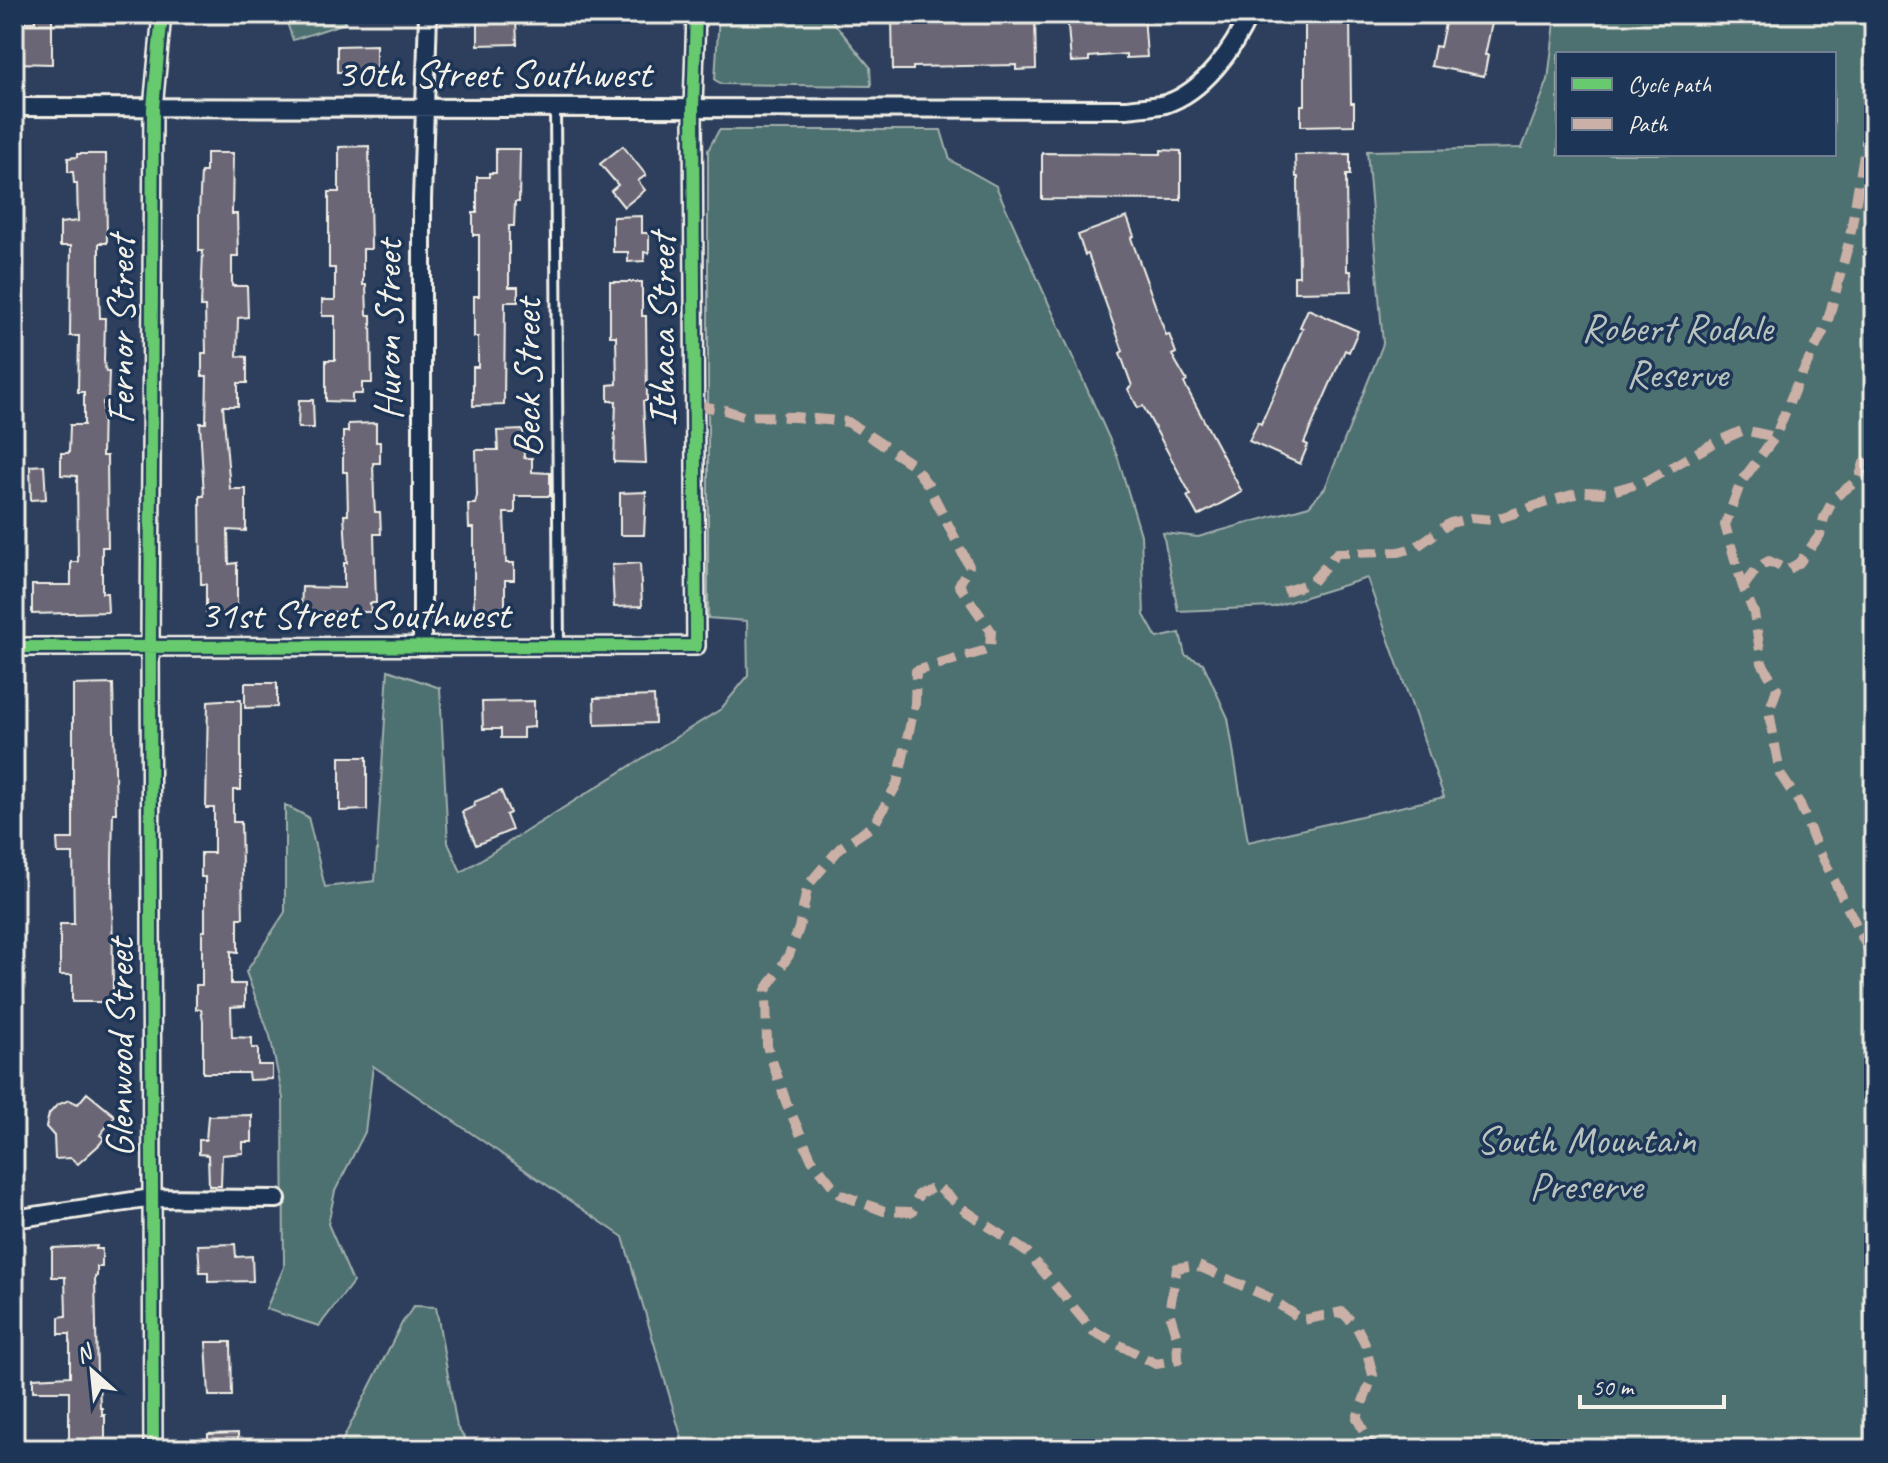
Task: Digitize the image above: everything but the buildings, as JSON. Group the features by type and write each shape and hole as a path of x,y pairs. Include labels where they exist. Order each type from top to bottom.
{"street":[{"name":"Fernor Street","path":"150,647 153,108 162,14"},
{"name":"Huron Street","path":"422,647 423,108 428,14"},
{"name":"Ithaca Street","path":"696,14 693,108 696,646"},
{"name":"30th Street Southwest","path":"14,107 1127,109 1165,103 1202,81 1238,41 1249,14"},
{"name":"31st Street Southwest","path":"14,647 696,646"},
{"name":"Glenwood Street","path":"150,647 153,1449"},
{"path":"14,1219 152,1198 277,1199"}],"lane":[{"name":"Beck Street","path":"555,109 559,647"}],"green space":[{"path":"284,14 342,14 345,23 293,40"},
{"path":"719,14 827,14 870,67 871,86 722,84 715,80"},
{"path":"1556,14 1874,14 1874,1449 685,1449 623,1237 373,1066 365,1132 335,1191 328,1224 353,1282 319,1326 266,1309 284,1267 283,1098 270,1036 246,972 285,912 285,805 308,817 325,887 375,881 388,670 440,688 448,843 461,872 721,709 748,676 747,621 708,618 708,150 719,130 941,130 950,160 996,186 1118,458 1141,535 1144,615 1157,638 1180,633 1185,655 1203,663 1228,718 1248,842 1444,797 1367,578 1273,607 1178,611 1163,533 1198,537 1309,506 1325,488 1383,344 1367,151 1522,148 1548,80"},
{"path":"414,1306 436,1307 457,1427 472,1449 338,1449 402,1323"}],"marked path":[{"path":"1874,96 1849,242 1827,324 1775,437 1741,482 1725,525 1754,613 1762,663 1777,689 1769,711 1780,774 1800,804 1813,838 1874,961"},
{"path":"694,405 743,416 848,422 913,465 928,485 969,566 959,585 991,631 990,649 916,671 915,704 897,784 874,825 841,847 808,885 799,928 789,955 766,990 767,1046 786,1102 811,1158 839,1194 884,1211 912,1212 919,1194 937,1186 963,1209 1028,1253 1093,1331 1156,1364 1178,1360 1177,1338 1169,1312 1177,1268 1196,1265 1266,1296 1303,1320 1342,1312 1356,1326 1364,1341 1373,1375 1357,1418 1373,1449"},
{"path":"1284,592 1312,582 1337,553 1399,552 1416,547 1450,523 1471,518 1494,520 1583,492 1606,493 1647,481 1714,443 1744,430 1775,437"},
{"path":"1743,587 1758,567 1769,561 1787,570 1799,563 1820,535 1834,498 1859,479 1864,463 1874,452"}],"cycle path":[{"path":"153,1449 150,647 153,108 162,14"},
{"path":"14,647 696,646 693,108 696,14"}],"park label":[{"name":"Robert Rodale Reserve","path":"1677,351"},
{"name":"South Mountain Preserve","path":"1586,1163"}]}
